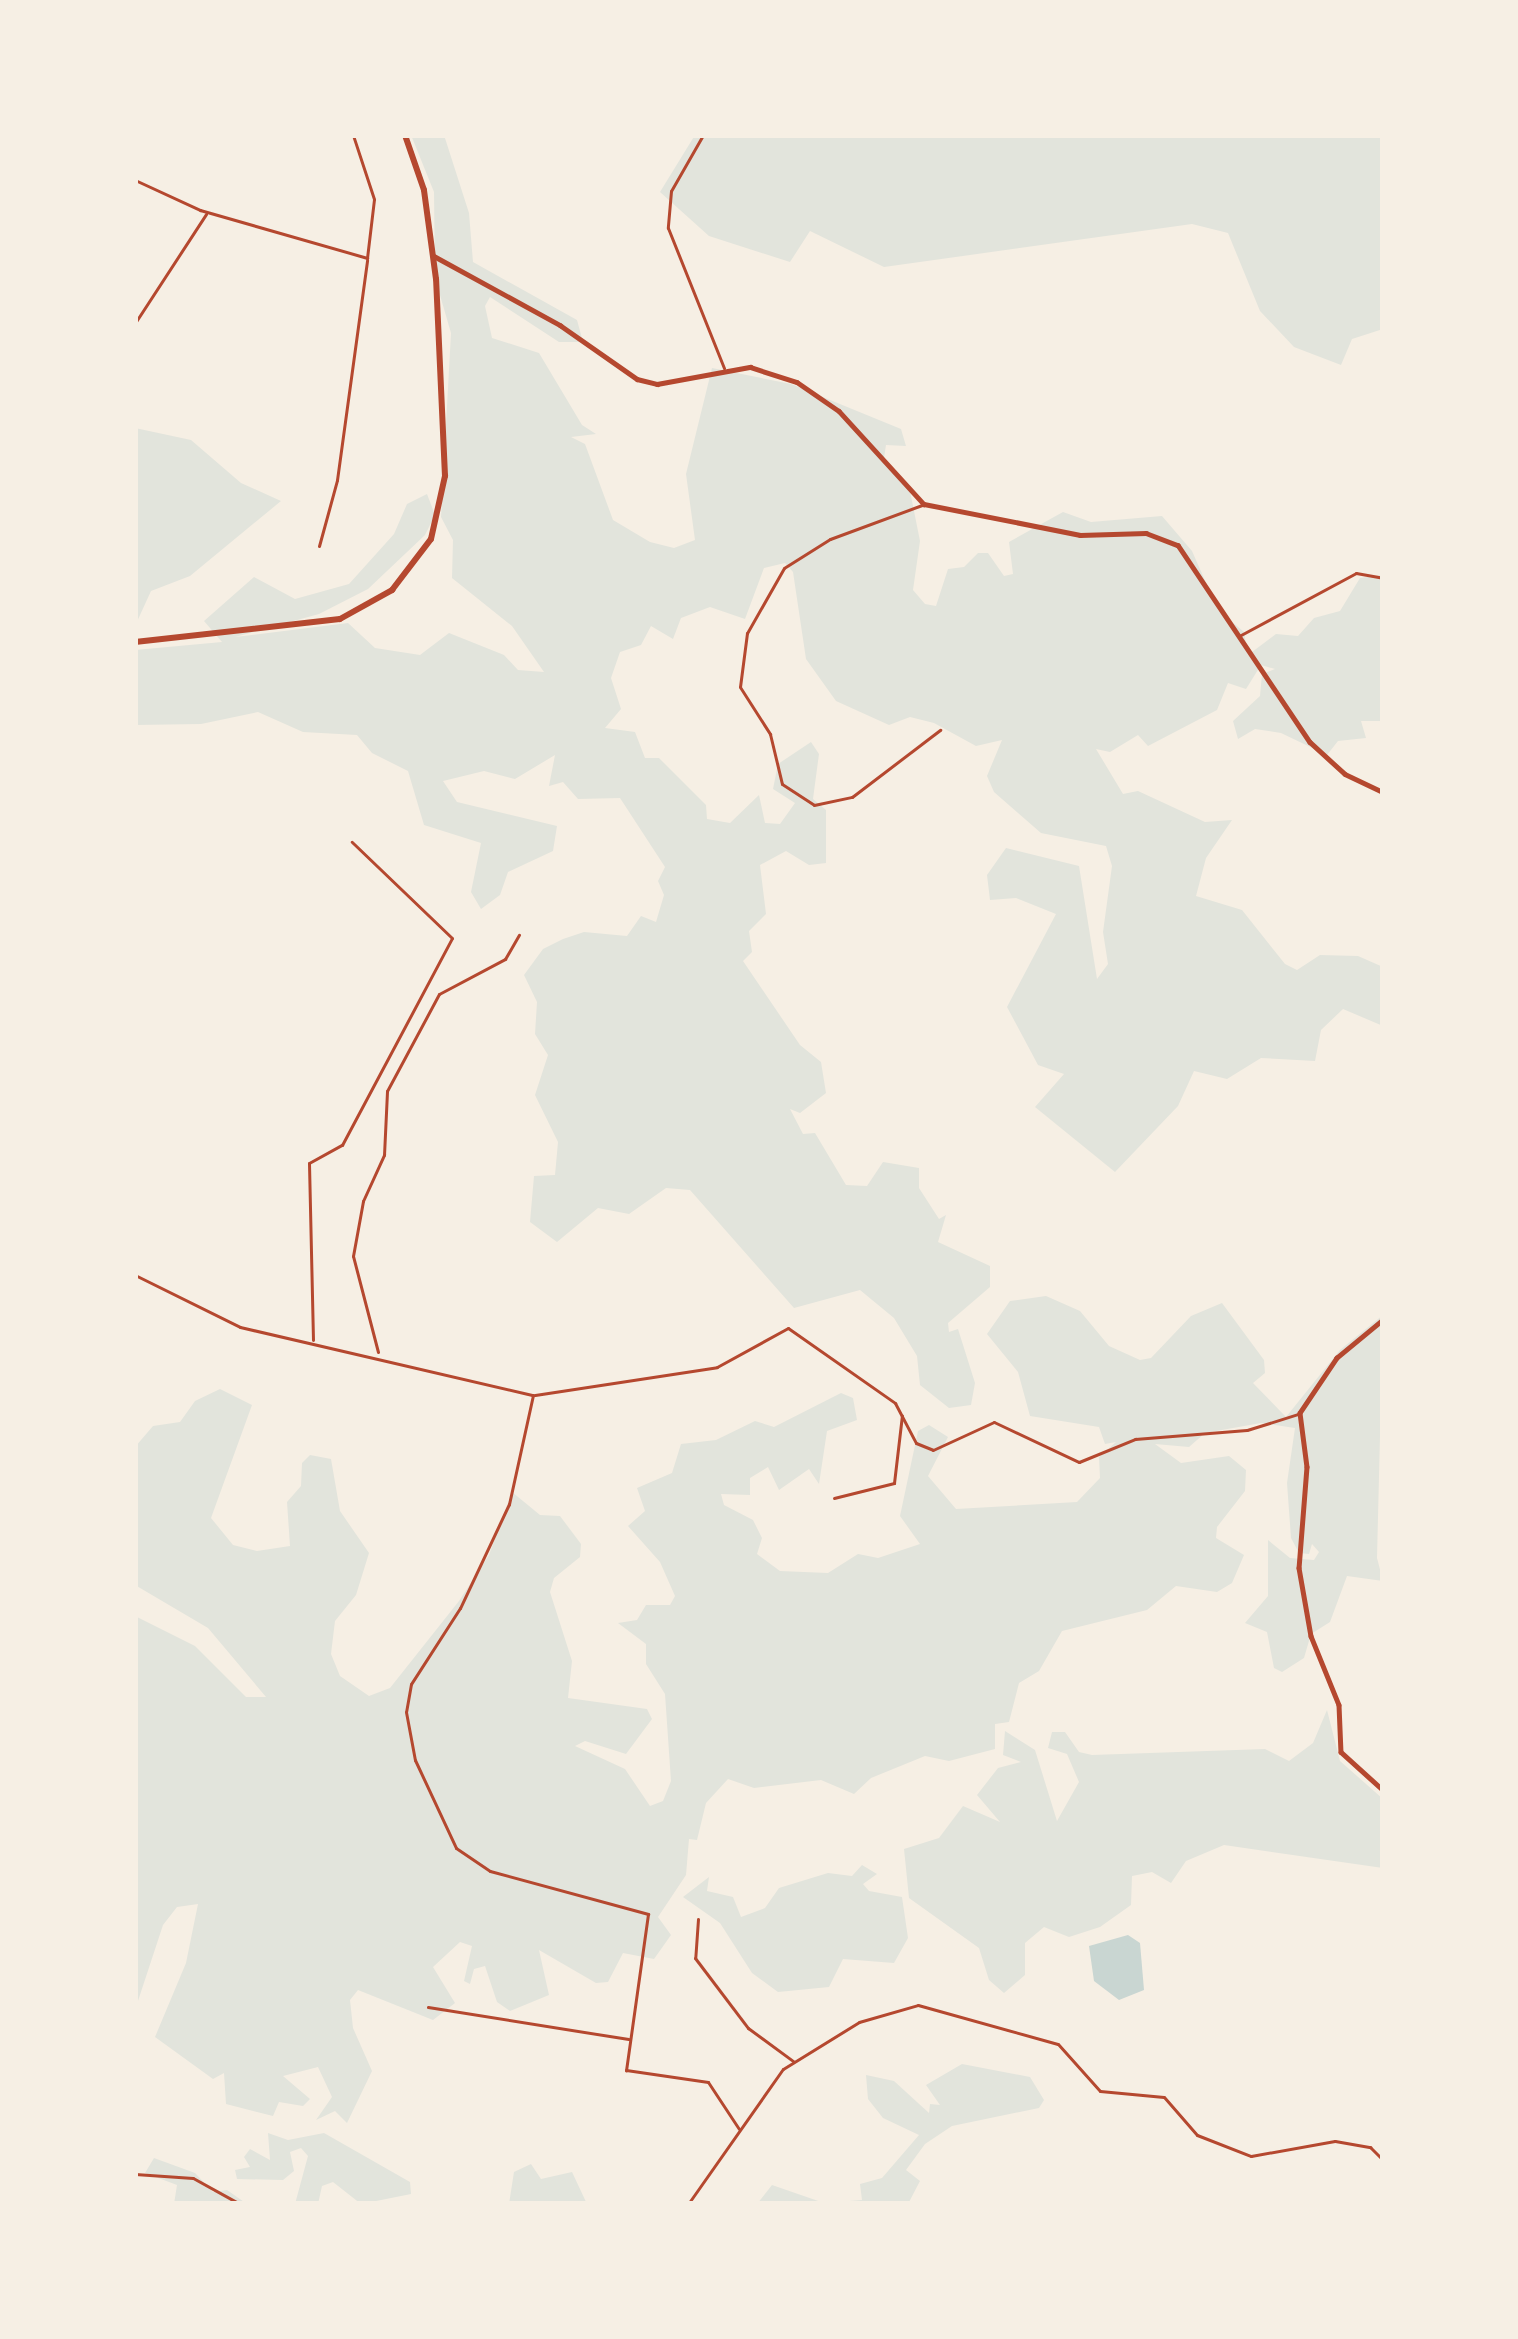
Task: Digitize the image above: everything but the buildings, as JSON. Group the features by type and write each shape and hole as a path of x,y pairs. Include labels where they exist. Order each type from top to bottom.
{"highway":[{"path":"135,642 316,625 357,612 408,576 444,499 434,256 405,135"}],"street":[{"path":"319,545 337,480 374,199 352,135"},
{"path":"703,135 670,191 668,228 724,368"},
{"path":"135,180 207,212 367,258"},
{"path":"135,323 207,212"},
{"path":"434,256 637,379 657,384 724,368 797,382 839,411 924,504"},
{"path":"940,730 852,797 814,806 782,784 770,734 740,687 748,633 784,568 830,539 924,504 1080,535 1163,537 1188,556 1310,742 1346,774 1383,792"},
{"path":"1238,637 1356,573 1383,578"},
{"path":"313,1342 309,1163 342,1145 452,938 352,842"},
{"path":"377,1354 353,1256 363,1201 384,1155 387,1091 439,994 506,958 519,935"},
{"path":"135,1275 240,1327 377,1354 533,1396 717,1367 788,1328 806,1333 902,1414 922,1448 947,1446 994,1422 1026,1432 1069,1462 1135,1439 1247,1430 1300,1413 1337,1358 1383,1320"},
{"path":"533,1396 509,1504 460,1608 411,1684 406,1712 435,1814 456,1848 490,1871 648,1914 623,2062 630,2075 708,2082 739,2129"},
{"path":"1300,1413 1307,1467 1299,1589 1339,1705 1341,1752 1383,1790"},
{"path":"834,1498 894,1483 902,1414"},
{"path":"698,1919 695,1958 748,2028 793,2061"},
{"path":"428,2007 630,2040"},
{"path":"688,2204 793,2061 892,2009 944,2007 1000,2034 1071,2050 1100,2090 1164,2097 1211,2143 1271,2157 1356,2141 1383,2160"},
{"path":"135,2174 194,2178 240,2204"}],"shaded area":[{"path":"411,135 444,135 469,213 473,262 577,320 583,342 559,342 490,297 485,306 492,338 539,353 582,425 596,434 571,437 585,444 613,520 650,542 674,548 695,540 686,474 712,368 791,384 901,429 906,446 886,445 884,458 910,491 920,541 913,590 925,604 936,606 948,569 964,567 978,553 988,553 1004,576 1013,574 1009,542 1063,512 1091,522 1162,516 1192,551 1218,610 1244,632 1248,655 1276,634 1298,636 1314,618 1340,611 1360,578 1383,575 1383,721 1361,721 1366,738 1338,741 1327,755 1281,733 1255,729 1238,739 1233,721 1260,696 1262,674 1275,669 1261,665 1246,689 1228,683 1217,710 1148,746 1138,735 1110,752 1096,749 1123,794 1138,791 1205,822 1232,820 1206,858 1196,896 1242,910 1285,964 1297,970 1320,955 1358,956 1383,967 1383,1026 1343,1009 1321,1030 1315,1061 1261,1058 1227,1079 1194,1071 1178,1106 1115,1172 1035,1107 1064,1074 1038,1065 1007,1007 1056,914 1016,898 990,900 987,875 1006,848 1079,866 1097,979 1108,964 1103,932 1112,866 1106,846 1041,833 994,792 987,776 1002,740 976,746 934,723 910,717 889,725 836,701 806,659 793,572 785,563 764,568 745,619 710,607 681,618 673,639 651,626 641,645 620,652 611,678 621,709 605,728 635,732 645,758 659,758 706,805 707,819 730,823 759,795 765,823 780,824 795,803 773,789 778,764 811,742 819,754 813,799 826,810 826,863 809,865 786,851 760,865 766,914 749,931 752,952 743,961 800,1045 821,1062 826,1093 800,1113 790,1109 803,1134 815,1133 846,1185 867,1186 883,1162 919,1168 919,1188 939,1219 946,1215 938,1242 990,1266 990,1287 948,1323 949,1332 958,1329 975,1383 971,1405 949,1408 920,1385 917,1356 894,1318 860,1290 794,1308 690,1190 666,1188 629,1214 598,1208 557,1242 530,1222 534,1176 555,1175 558,1142 535,1095 548,1055 535,1034 537,1002 524,975 543,949 563,939 584,932 627,936 641,916 656,922 664,895 658,881 665,867 620,798 578,799 563,782 549,786 555,755 515,779 484,771 443,781 457,802 557,826 553,851 508,872 500,895 481,909 471,892 481,843 424,825 408,771 372,753 357,735 303,732 258,712 201,724 135,725 135,650 222,642 204,621 254,577 295,599 349,584 394,534 407,504 427,494 435,515 425,535 368,589 319,614 235,637 348,623 375,648 420,655 449,633 504,655 518,670 544,672 512,626 452,578 453,540 441,517 451,333 435,278 434,192"},
{"path":"695,135 1383,135 1383,329 1352,339 1341,365 1294,347 1260,311 1228,233 1192,224 884,267 810,231 790,262 709,236 660,192"},
{"path":"135,428 191,440 241,483 281,501 190,576 151,591 135,626"},
{"path":"1046,1296 1080,1311 1109,1346 1140,1360 1151,1358 1191,1316 1222,1303 1264,1360 1265,1373 1253,1383 1286,1417 1340,1350 1383,1315 1377,1558 1383,1581 1347,1576 1330,1622 1311,1634 1304,1658 1282,1672 1274,1668 1267,1632 1245,1623 1268,1596 1268,1540 1290,1558 1314,1560 1319,1552 1312,1544 1309,1554 1299,1553 1291,1538 1287,1483 1295,1428 1261,1423 1205,1433 1189,1447 1155,1444 1181,1463 1229,1456 1246,1470 1245,1491 1217,1527 1216,1538 1244,1555 1232,1583 1217,1592 1176,1586 1147,1610 1062,1631 1039,1671 1019,1683 1009,1722 995,1724 995,1749 949,1761 925,1756 871,1778 854,1794 821,1780 754,1788 728,1779 706,1803 697,1840 689,1839 686,1875 658,1917 671,1935 654,1959 623,1953 608,1982 596,1983 539,1950 549,1995 510,2011 497,2002 485,1966 474,1969 470,1984 464,1981 472,1946 460,1942 433,1967 455,2003 433,2020 358,1990 350,2000 353,2028 372,2071 347,2123 335,2111 316,2120 332,2097 318,2067 283,2076 310,2099 303,2106 279,2102 273,2116 226,2104 224,2073 213,2079 155,2037 186,1963 198,1904 177,1907 163,1925 135,2010 135,1616 195,1646 246,1697 266,1697 208,1628 135,1585 135,1447 153,1426 180,1422 195,1401 220,1389 252,1405 211,1518 233,1545 257,1551 290,1546 287,1502 301,1486 302,1463 310,1455 331,1459 340,1511 369,1553 356,1595 335,1621 331,1654 340,1676 369,1696 390,1688 459,1601 489,1555 512,1492 540,1515 560,1516 581,1544 580,1557 554,1578 550,1592 572,1661 568,1698 647,1709 652,1719 626,1754 585,1741 575,1746 625,1769 650,1806 663,1801 671,1781 665,1694 646,1664 646,1644 618,1623 637,1620 646,1605 670,1605 675,1596 660,1562 628,1526 645,1511 637,1488 672,1473 681,1444 716,1440 755,1421 774,1427 841,1393 853,1398 857,1420 827,1431 819,1484 809,1469 779,1490 768,1467 750,1478 750,1495 721,1494 724,1505 753,1520 762,1538 757,1554 780,1571 828,1573 858,1554 878,1558 920,1544 900,1516 918,1431 929,1425 948,1437 928,1476 956,1509 1077,1502 1100,1478 1099,1457 1116,1442 1105,1444 1099,1427 1030,1416 1018,1372 987,1334 1010,1301"},
{"path":"1327,1710 1340,1761 1383,1799 1383,1868 1224,1845 1186,1861 1171,1883 1152,1872 1132,1876 1131,1905 1100,1927 1069,1937 1044,1927 1025,1943 1025,1975 1004,1993 989,1980 979,1948 909,1898 904,1849 939,1838 963,1806 1000,1822 977,1795 998,1768 1021,1762 1003,1755 1005,1731 1035,1750 1057,1821 1079,1782 1067,1754 1048,1748 1052,1732 1065,1732 1079,1752 1092,1755 1265,1749 1289,1761 1313,1743"},
{"path":"862,1865 877,1874 863,1884 869,1891 902,1897 908,1938 894,1963 843,1959 829,1987 778,1992 752,1973 720,1923 683,1897 709,1877 707,1891 733,1897 741,1917 765,1908 779,1888 828,1873 852,1876"},
{"path":"1128,1935 1140,1943 1144,1990 1119,2000 1094,1981 1089,1946"},
{"path":"962,2064 1030,2077 1044,2100 1039,2108 952,2126 925,2144 906,2170 920,2181 908,2204 757,2204 772,2185 824,2203 862,2200 860,2184 882,2178 919,2135 883,2118 868,2099 866,2075 894,2081 929,2113 930,2104 940,2105 926,2085"},
{"path":"268,2133 288,2140 324,2133 410,2182 411,2194 361,2204 333,2182 322,2186 318,2204 295,2204 308,2156 301,2148 290,2152 294,2171 283,2180 237,2179 235,2170 250,2167 244,2157 250,2149 270,2160"},
{"path":"154,2158 195,2173 213,2192 227,2190 247,2204 174,2204 177,2185 145,2173"},
{"path":"531,2164 541,2179 572,2172 587,2204 509,2204 514,2172"}]}
